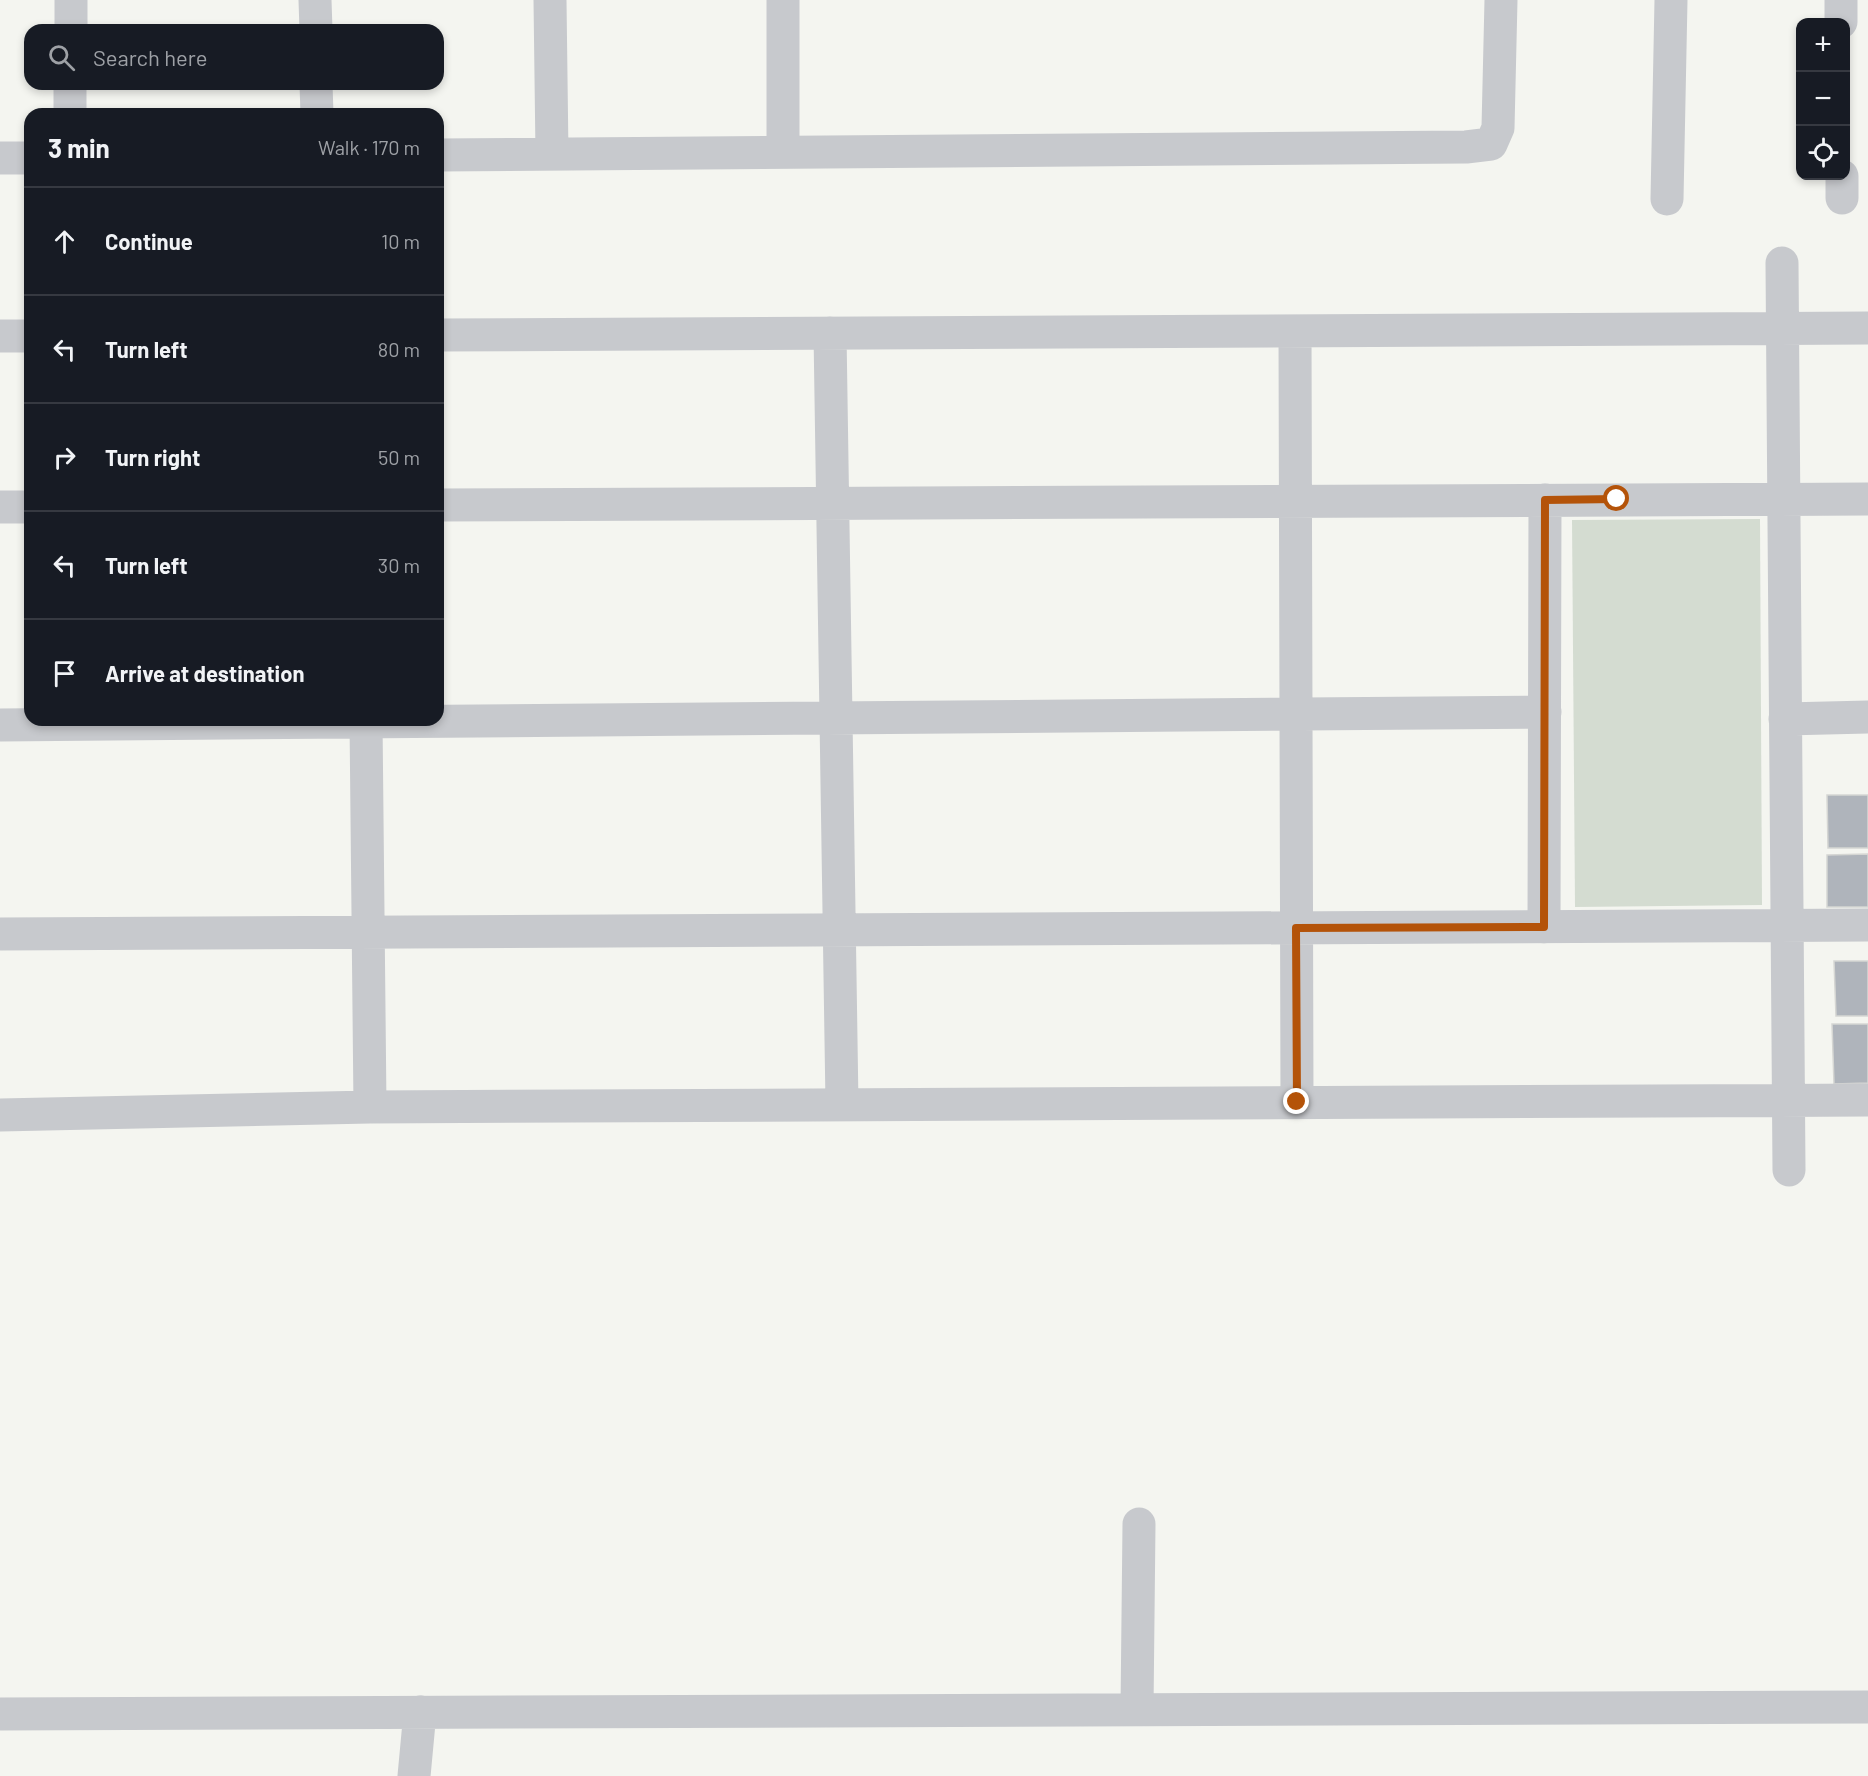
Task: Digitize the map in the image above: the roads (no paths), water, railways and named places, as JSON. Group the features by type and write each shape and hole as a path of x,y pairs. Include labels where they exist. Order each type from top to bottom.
{"street":[{"path":"71,0 71,24"},
{"path":"315,0 316,24"},
{"path":"550,0 552,154"},
{"path":"783,0 783,152"},
{"path":"444,155 1442,147 1491,144 1498,128 1502,0"},
{"path":"1667,199 1671,0"},
{"path":"1841,0 1841,18"},
{"path":"70,90 70,108"},
{"path":"316,90 317,108"},
{"path":"0,158 24,158"},
{"path":"1782,263 1789,1170"},
{"path":"444,335 1868,328"},
{"path":"1295,331 1297,1102"},
{"path":"830,333 842,1104"},
{"path":"0,336 24,336"},
{"path":"444,505 1868,499"},
{"path":"1544,927 1545,500"},
{"path":"0,507 24,507"},
{"path":"444,721 1545,712"},
{"path":"1785,719 1868,717"},
{"path":"0,725 24,725"},
{"path":"366,726 370,1107"},
{"path":"0,934 1868,925"},
{"path":"0,1114 370,1107 1868,1100"},
{"path":"1137,1710 1139,1524"},
{"path":"0,1714 1868,1707"},
{"path":"414,1776 420,1712"}]}
